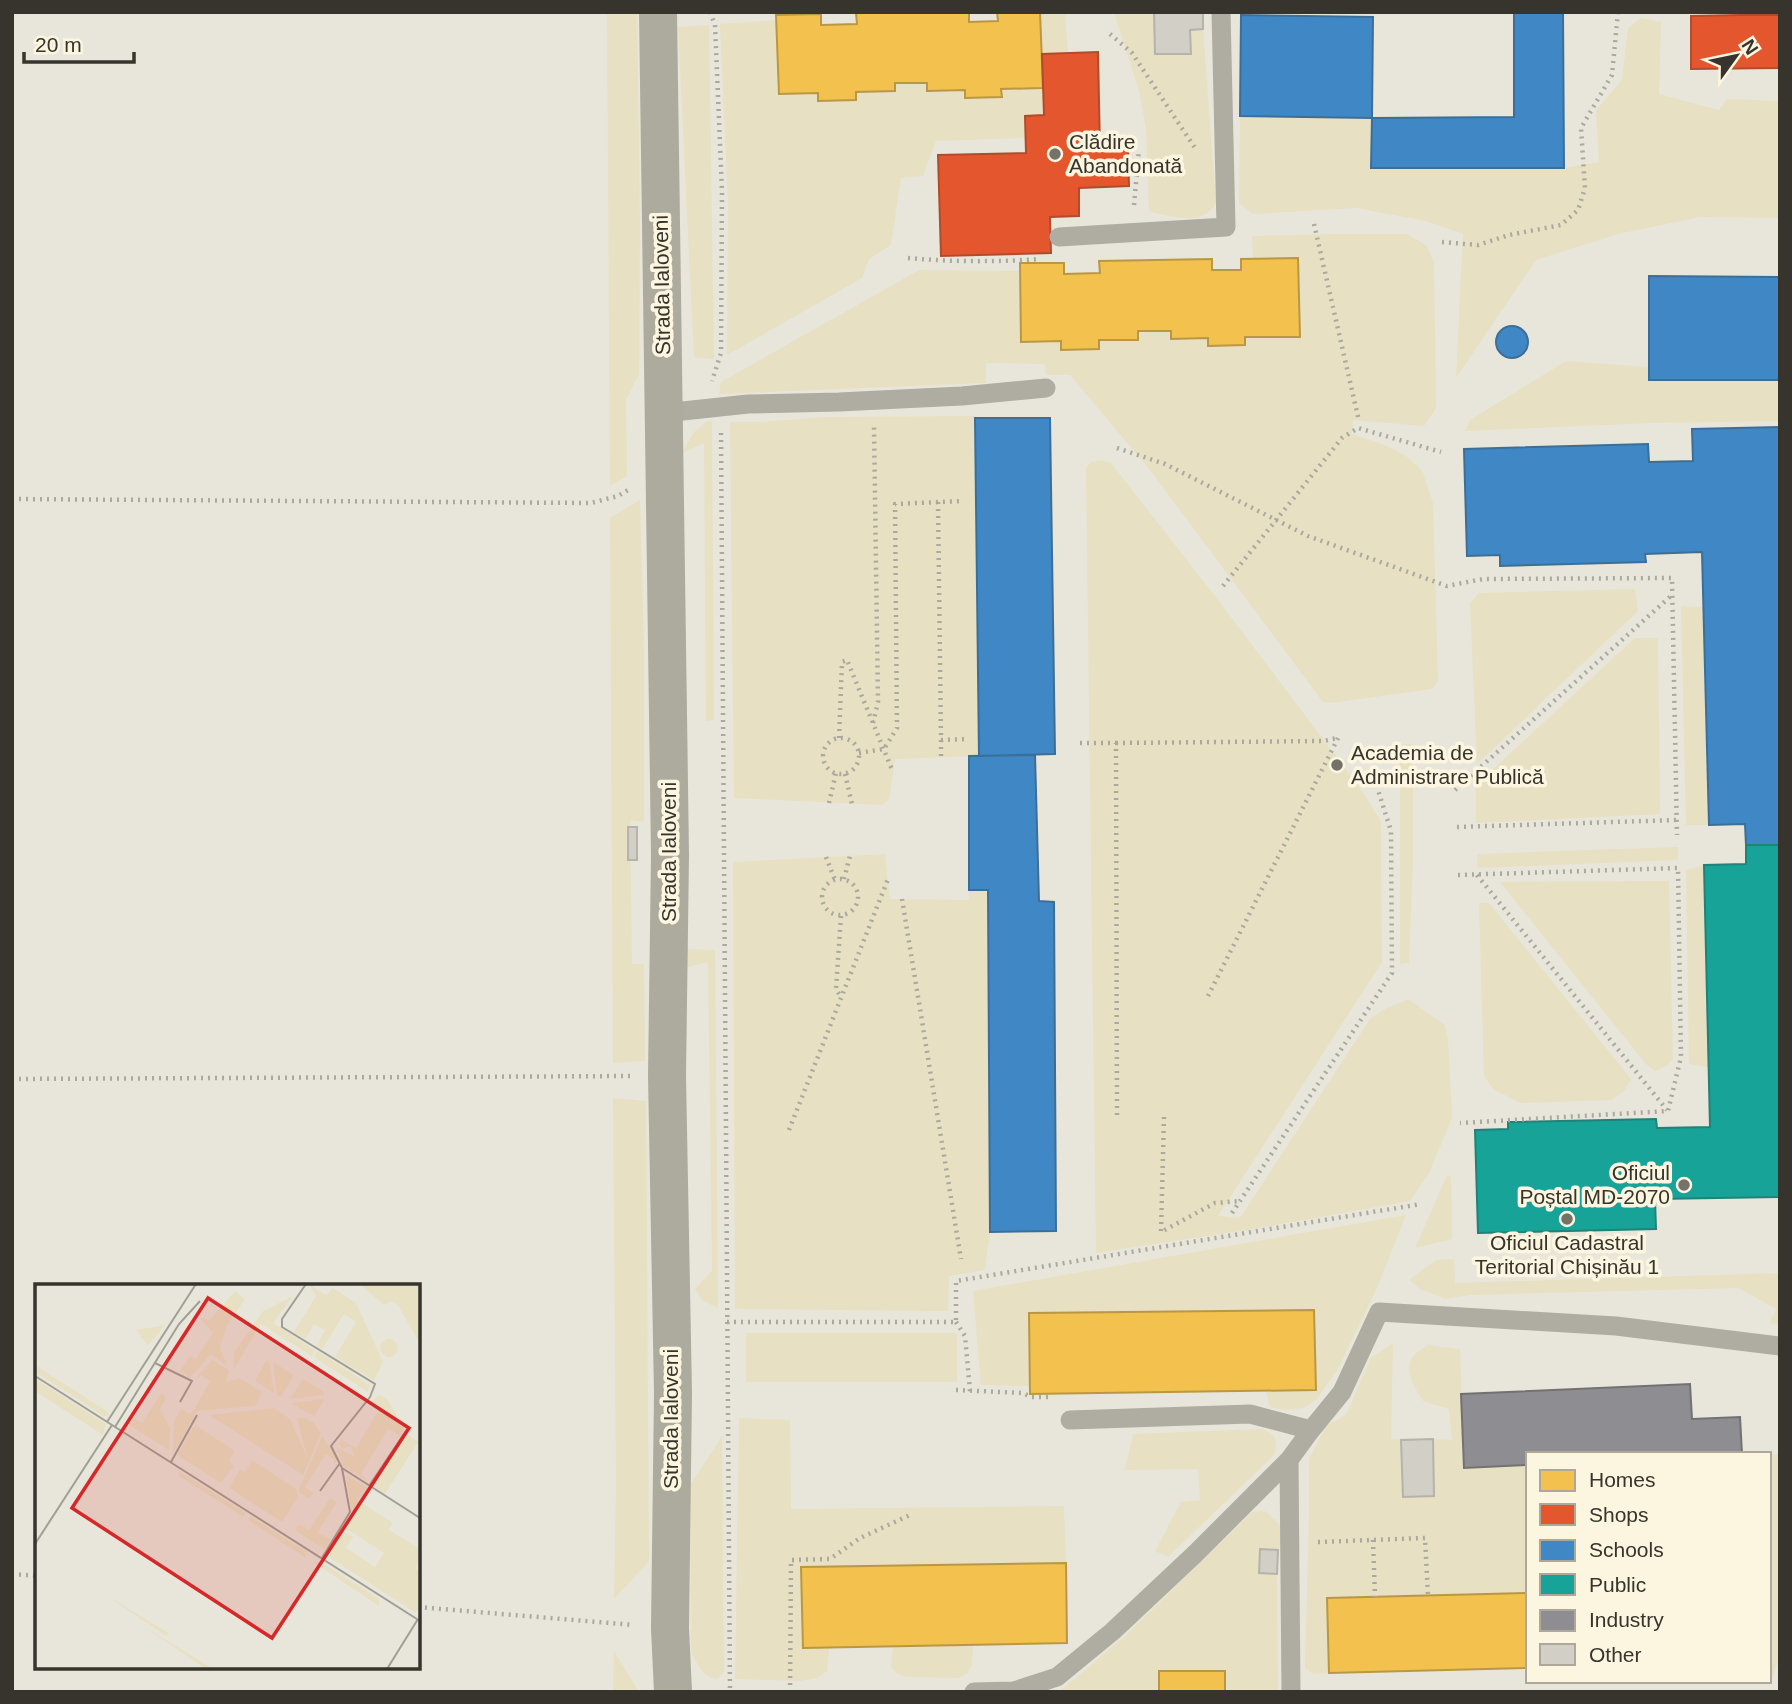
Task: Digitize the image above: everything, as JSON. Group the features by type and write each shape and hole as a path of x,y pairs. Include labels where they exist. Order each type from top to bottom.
{"street":[{"name":"Strada Ialoveni","path":"658,12 670,855 667,1076 673,1393 670,1628 673,1692"}],"lane":[{"path":"1059,237 1226,227 1221,12"},
{"path":"664,413 748,404 962,396 1046,388"},
{"path":"974,1692 1014,1691 1057,1677 1113,1630 1195,1554 1289,1460 1342,1392 1379,1312 1616,1326 1780,1346"},
{"path":"1070,1420 1250,1414 1311,1430"},
{"path":"1289,1460 1291,1692"}],"path":[{"path":"710,12 715,25 722,191 721,354 709,391 720,422 721,464 730,1692"},
{"path":"1442,243 1478,245 1561,225 1578,210 1585,188 1581,128 1612,75 1618,12"},
{"path":"1110,34 1132,53 1226,195"},
{"path":"1131,233 1139,150"},
{"path":"1314,223 1359,421"},
{"path":"908,258 1013,261 1058,257 1088,235"},
{"path":"873,723 878,702 874,427"},
{"path":"1223,586 1342,438 1358,428 1441,452"},
{"path":"1117,448 1166,464 1308,536 1447,586 1483,579 1672,578 1677,835"},
{"path":"12,499 591,503 618,496 665,467"},
{"path":"859,753 884,749 897,728 895,504 963,501"},
{"path":"937,502 942,757"},
{"path":"1455,790 1672,595"},
{"path":"839,738 842,662 847,660 893,772"},
{"path":"839,738 851,740 859,753 857,766 845,774 836,774 826,766 823,754 828,743 839,738"},
{"path":"1080,743 1324,741 1338,738 1209,996"},
{"path":"941,740 967,739"},
{"path":"1116,743 1117,1115"},
{"path":"829,803 836,774"},
{"path":"845,774 852,804"},
{"path":"1232,1213 1392,973 1391,831 1378,790"},
{"path":"1457,827 1677,820"},
{"path":"844,879 850,856"},
{"path":"826,857 835,880"},
{"path":"1458,875 1678,867 1681,1057 1668,1111"},
{"path":"1477,874 1668,1111"},
{"path":"789,1130 888,878"},
{"path":"844,879 854,885 858,894 858,902 852,911 841,916 829,912 822,901 823,889 835,880 844,879"},
{"path":"902,898 961,1259"},
{"path":"841,916 836,989 842,998"},
{"path":"12,1079 667,1076"},
{"path":"1460,1123 1668,1111"},
{"path":"1164,1117 1161,1232 1214,1203 1240,1201"},
{"path":"970,1391 965,1336 956,1322 956,1281 1421,1205"},
{"path":"727,1322 956,1322"},
{"path":"956,1390 1023,1393 1031,1397 1066,1397 1098,1419"},
{"path":"790,1692 791,1560 830,1559 860,1538 910,1515"},
{"path":"1289,1543 1425,1538 1428,1595"},
{"path":"1373,1540 1375,1597"},
{"path":"12,1574 35,1576"},
{"path":"420,1607 670,1628"}],"shaded area":[{"path":"607,12 637,12 640,226 639,374 626,400 627,476 610,486"},
{"path":"1040,12 1065,12 1068,53 1042,54"},
{"path":"1114,12 1154,12 1155,54 1191,54 1190,30 1203,29 1216,203 1203,215 1186,218 1149,211 1146,128 1139,91"},
{"path":"1641,18 1661,22 1659,94 1719,110 1727,99 1780,101 1780,218 1700,217 1618,234 1536,260 1456,378 1463,234 1426,221 1356,208 1253,214 1239,203 1240,116 1372,118 1371,168 1563,168 1599,162 1596,110 1622,80 1628,28"},
{"path":"777,20 779,94 818,93 819,101 855,100 856,92 895,91 895,83 927,83 1002,96 1001,89 1043,88 1044,115 1025,116 1026,138 936,141 923,176 901,178 891,245 869,259 862,278 727,355 728,202 720,24"},
{"path":"709,25 714,359 694,357 678,27"},
{"path":"1407,234 1426,245 1434,262 1436,408 1424,426 1353,420 1352,434 1385,445 1406,456 1422,470 1433,503 1438,681 1432,689 1323,702 1149,469 1070,375 1046,375 1045,364 986,363 986,383 719,394 721,382 919,270 1020,271 1021,342 1061,341 1061,349 1099,349 1099,340 1138,340 1138,331 1171,331 1171,339 1208,338 1209,346 1244,345 1245,337 1299,337 1298,258 1253,259 1252,236"},
{"path":"1566,361 1649,367 1650,380 1780,380 1780,421 1465,431 1470,420"},
{"path":"976,416 979,756 895,759 889,800 882,805 734,798 730,422 825,417"},
{"path":"707,421 712,421 714,720 706,721 704,443 682,453 693,433"},
{"path":"1101,460 1111,463 1222,605 1362,791 1381,821 1382,962 1218,1216 1240,1218 1370,1019 1408,999 1445,1025 1452,1118 1429,1173 1410,1201 1096,1253 1086,468 1091,462"},
{"path":"640,500 644,648 644,822 630,820 632,964 644,964 645,1061 613,1063 610,518"},
{"path":"1635,589 1638,611 1477,764 1470,603 1479,593"},
{"path":"1681,606 1703,607 1709,825 1686,825"},
{"path":"1635,638 1658,638 1660,814 1476,823 1476,785"},
{"path":"1413,744 1409,963 1400,964 1400,745"},
{"path":"1678,847 1678,860 1478,868 1477,854"},
{"path":"885,854 890,899 969,900 969,890 988,890 990,1232 985,1270 949,1276 948,1311 735,1309 733,862"},
{"path":"1704,865 1712,1068 1689,1064 1686,870"},
{"path":"1669,881 1673,1059 1655,1071 1646,1064 1500,882"},
{"path":"1479,903 1489,903 1631,1079 1625,1090 1612,1100 1521,1103 1493,1089 1484,1076"},
{"path":"685,949 715,950 718,1308 703,1301 695,1289 712,1271 708,962 684,968"},
{"path":"613,1098 646,1101 649,1561 614,1599 616,1486"},
{"path":"1447,1175 1451,1177 1452,1239 1415,1248"},
{"path":"1406,1215 1378,1286 1338,1369 1316,1400 1303,1408 1284,1410 1270,1407 1266,1391 1315,1390 1314,1310 1030,1313 1030,1386 981,1385 973,1291"},
{"path":"1454,1259 1455,1283 1780,1273 1780,1325 1769,1323 1776,1309 1739,1288 1470,1295 1445,1299 1420,1289 1409,1280 1436,1260"},
{"path":"746,1333 957,1333 957,1382 746,1382"},
{"path":"1393,1343 1391,1439 1401,1440 1403,1496 1434,1496 1433,1439 1452,1440 1449,1409 1423,1401 1411,1380 1410,1362 1413,1356 1428,1345 1460,1349 1464,1467 1526,1465 1526,1593 1328,1598 1329,1673 1313,1674 1305,1668 1309,1459 1326,1426 1346,1415 1371,1358"},
{"path":"739,1418 790,1420 791,1509 1064,1506 1066,1563 801,1567 803,1647 829,1647 827,1671 818,1678 800,1681 735,1679"},
{"path":"1263,1429 1275,1439 1274,1455 1168,1557 1155,1551 1181,1502 1200,1500 1198,1469 1125,1470 1133,1434"},
{"path":"722,1436 724,1672 717,1679 704,1673 691,1652 690,1485"},
{"path":"1780,1454 1780,1656 1772,1678 1771,1678 1771,1455"},
{"path":"1265,1511 1279,1524 1283,1539 1278,1550 1260,1550 1259,1572 1277,1574 1278,1692 1225,1692 1224,1671 1159,1671 1159,1692 1059,1692 1124,1637 1252,1512"},
{"path":"973,1645 972,1664 968,1673 959,1678 905,1677 891,1667 893,1646"},
{"path":"614,1651 639,1692 613,1692"}],"building: Homes":[{"path":"969,12 969,22 998,21 997,12 1040,12 1043,88 1001,89 1002,97 965,98 965,90 927,91 927,83 895,83 895,91 856,92 856,100 818,101 818,93 779,94 776,15 821,14 821,25 857,24 856,13"},
{"path":"1298,258 1300,337 1245,337 1245,345 1208,346 1208,338 1171,339 1171,331 1138,331 1138,340 1099,340 1099,349 1061,350 1061,341 1021,342 1020,263 1064,263 1064,274 1100,273 1099,261 1212,259 1212,270 1241,270 1241,259"},
{"path":"1314,1310 1316,1390 1030,1394 1029,1313"},
{"path":"1066,1563 1067,1643 803,1648 801,1567"},
{"path":"1526,1593 1526,1668 1329,1673 1327,1598"},
{"path":"1159,1671 1225,1671 1225,1692 1159,1692"}],"building: Shops":[{"path":"1780,15 1780,68 1691,69 1691,16"},
{"name":"Clădire Abandonată","path":"1098,52 1100,150 1128,150 1129,186 1079,188 1079,216 1050,217 1051,253 941,256 938,155 1026,153 1025,116 1044,115 1042,54"}],"building: Schools":[{"path":"1514,12 1563,12 1564,168 1371,168 1372,118 1514,117"},
{"path":"1241,15 1373,17 1372,118 1240,116"},
{"path":"1649,276 1780,277 1780,380 1649,380"},
{"path":"1512,326 1523,331 1528,342 1523,353 1512,358 1501,353 1496,342 1501,331"},
{"path":"975,418 1050,418 1055,754 979,756"},
{"path":"1780,427 1780,845 1746,845 1745,824 1709,825 1702,552 1645,554 1646,562 1500,566 1500,555 1467,556 1464,449 1648,444 1649,462 1693,461 1692,429"},
{"path":"1035,755 1039,901 1054,902 1056,1231 990,1232 988,890 969,890 969,756"}],"building: Public":[{"path":"1746,845 1780,845 1780,1197 1655,1199 1656,1229 1478,1233 1475,1130 1508,1129 1508,1122 1656,1119 1657,1128 1710,1127 1704,865 1746,864"}],"building: Industry":[{"path":"1690,1384 1692,1419 1740,1417 1742,1452 1526,1452 1526,1465 1464,1468 1461,1394"}],"building: Other":[{"path":"1154,12 1203,12 1203,29 1190,30 1191,54 1155,54"},
{"path":"628,827 637,827 637,860 628,860"},
{"path":"1433,1439 1434,1496 1403,1497 1401,1440"},
{"path":"1260,1549 1278,1550 1277,1574 1259,1573"}],"place":[{"name":"Clădire Abandonată","path":"1055,154"},
{"name":"Academia de Administrare Publică","path":"1337,765"},
{"name":"Oficiul Poștal MD-2070","path":"1684,1185"},
{"name":"Oficiul Cadastral Teritorial Chișinău 1","path":"1567,1219"}]}
